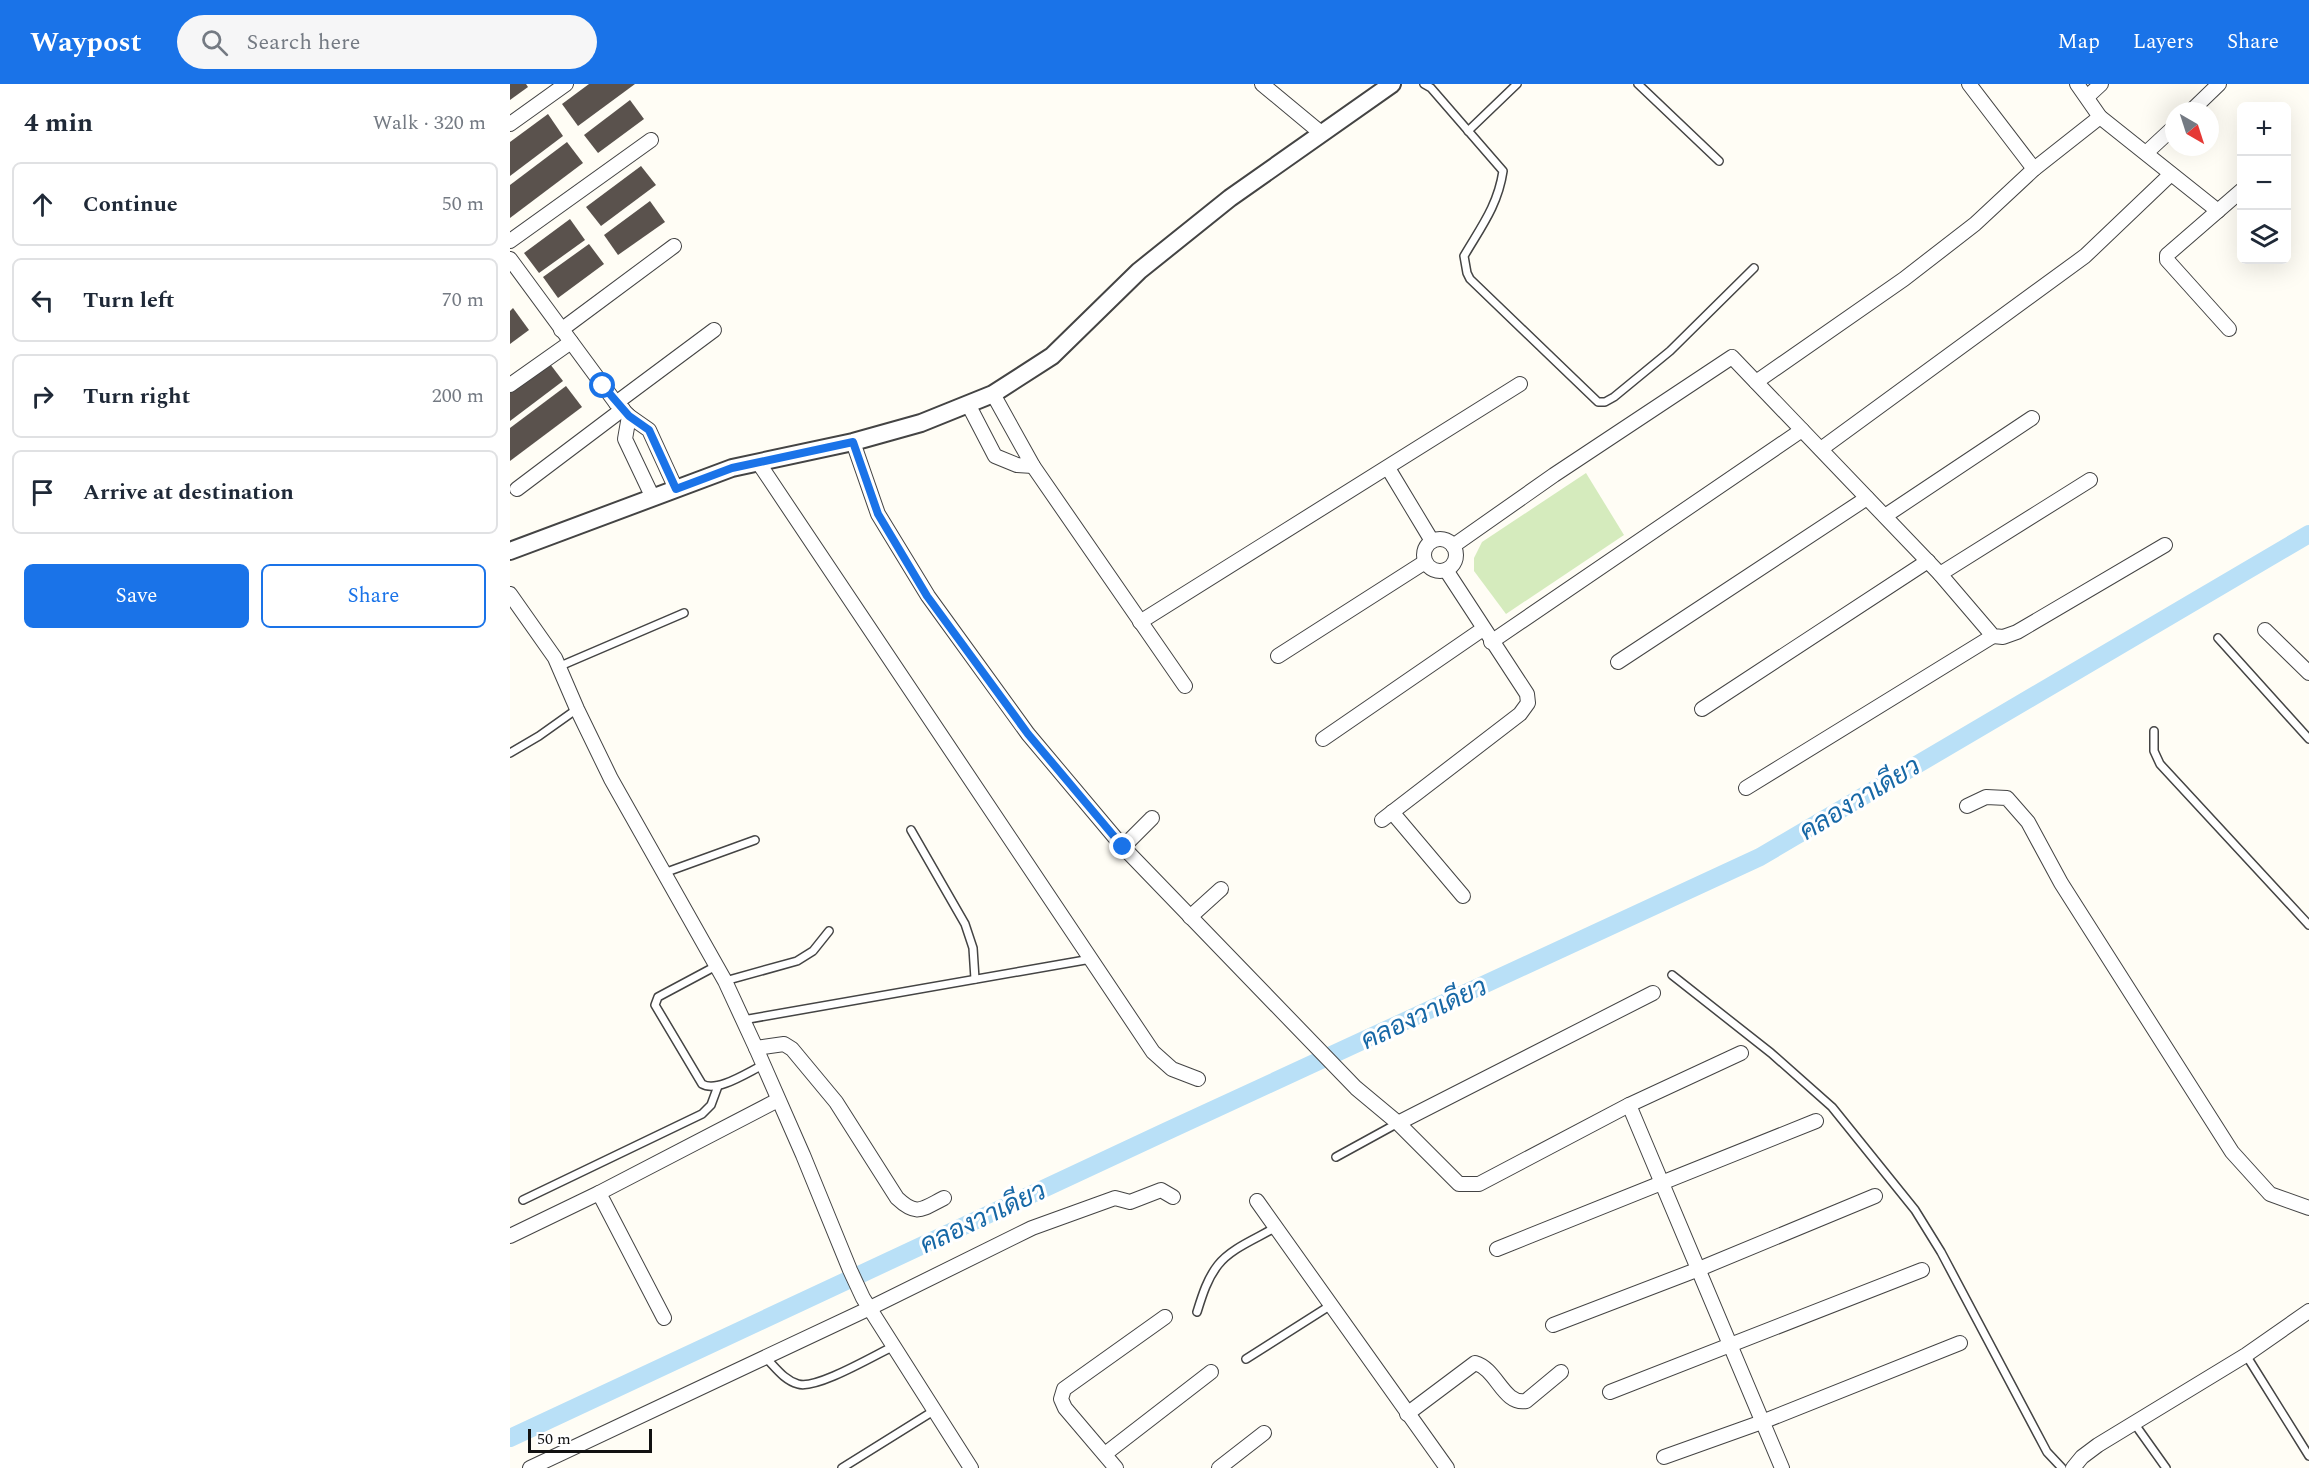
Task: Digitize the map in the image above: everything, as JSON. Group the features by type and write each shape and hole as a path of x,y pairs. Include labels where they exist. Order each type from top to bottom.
{"street":[{"path":"510,124 566,84"},
{"path":"1262,84 1322,133"},
{"path":"510,550 732,468 853,442 921,423 993,394 1052,356 1139,271 1230,198 1392,84"},
{"path":"1969,84 2034,169"},
{"path":"2077,84 2100,117 2218,211"},
{"path":"2087,97 2101,84"},
{"path":"2200,102 2219,84"},
{"path":"1756,382 1904,279 1975,224 2034,169 2100,117"},
{"path":"2146,153 2165,135"},
{"path":"510,241 651,140"},
{"path":"1821,449 2085,256 2171,174"},
{"path":"2229,329 2167,260 2168,255 2237,194"},
{"path":"561,330 674,246"},
{"path":"510,259 622,409 649,430 676,489"},
{"path":"517,489 622,409 714,330"},
{"path":"510,385 571,342"},
{"path":"1453,546 1554,475 1732,357 1928,561 1993,636"},
{"path":"1140,622 1520,384"},
{"path":"993,394 1033,466 1185,686"},
{"path":"968,404 995,456 1017,465 1033,466"},
{"path":"622,409 625,439 653,498"},
{"path":"1885,516 2032,418"},
{"path":"1491,642 1802,430"},
{"path":"853,442 878,514 927,596 1028,734 1123,847 1190,917 1356,1088 1398,1123 1459,1184 1479,1185 1629,1105 1741,1053"},
{"path":"758,462 1153,1052 1172,1069 1198,1079"},
{"path":"1388,468 1432,541"},
{"path":"1940,574 2090,480"},
{"path":"1618,662 1868,498"},
{"path":"1445,540 1453,546 1455,559 1446,570 1432,569 1425,562 1426,548 1432,541 1445,540"},
{"path":"1746,788 1993,636 2003,637 2017,632 2165,545"},
{"path":"1702,709 1928,561"},
{"path":"1278,656 1425,562"},
{"path":"1446,570 1527,694 1528,704 1513,720 1387,816 1463,896"},
{"path":"510,594 555,657 611,779 725,981 756,1048 849,1270 866,1303 971,1468"},
{"path":"1323,739 1483,629"},
{"path":"2265,630 2309,673"},
{"path":"1967,806 1986,797 2007,798 2028,822 2061,883 2232,1152 2270,1194 2309,1208"},
{"path":"1123,847 1152,818"},
{"path":"1190,917 1221,889"},
{"path":"1398,1123 1653,993"},
{"path":"756,1048 784,1044 792,1049 836,1102 897,1198 909,1209 919,1210 944,1198"},
{"path":"510,1236 778,1100"},
{"path":"1629,1105 1782,1468"},
{"path":"1497,1249 1816,1121"},
{"path":"530,1468 766,1357 866,1303 1032,1228 1115,1198 1130,1202 1161,1190 1173,1197"},
{"path":"598,1193 664,1318"},
{"path":"1552,1325 1699,1269 1875,1196"},
{"path":"1257,1201 1447,1468"},
{"path":"1610,1392 1922,1270"},
{"path":"2073,1468 2090,1451 2246,1355 2309,1311"},
{"path":"1116,1468 1065,1408 1061,1399 1064,1389 1165,1317"},
{"path":"1664,1457 1762,1422 1960,1343"},
{"path":"1407,1414 1475,1363 1484,1365 1512,1400 1520,1402 1526,1401 1561,1372"},
{"path":"1105,1454 1211,1372"},
{"path":"1219,1468 1264,1433"}],"lane":[{"path":"1424,84 1431,88 1503,171 1500,192 1464,256 1470,279 1598,402 1605,402 1614,397 1670,351 1754,268"},
{"path":"1468,131 1516,84"},
{"path":"1638,84 1719,160"},
{"path":"558,667 684,613"},
{"path":"2218,638 2309,739"},
{"path":"510,753 577,709"},
{"path":"2154,731 2154,751 2160,764 2309,925"},
{"path":"911,830 966,924 973,948 975,979"},
{"path":"664,873 755,840"},
{"path":"725,981 797,961 813,951 829,932"},
{"path":"743,1020 1091,959"},
{"path":"716,966 658,997 654,1005 702,1084 707,1087 718,1086 763,1065"},
{"path":"1672,975 1771,1053 1832,1107 1915,1210 1941,1252 2047,1452 2062,1468"},
{"path":"523,1200 702,1114 711,1105 718,1086"},
{"path":"1336,1157 1398,1123"},
{"path":"1197,1312 1207,1283 1218,1264 1276,1227"},
{"path":"1246,1359 1331,1305"},
{"path":"766,1357 784,1377 800,1385 816,1384 894,1346"},
{"path":"2246,1355 2309,1456"},
{"path":"842,1468 935,1410"},
{"path":"2134,1423 2166,1468"}],"green space":[{"path":"1586,473 1624,535 1506,614 1474,571 1474,558 1482,542"}],"building":[{"path":"510,84 526,84 528,87 510,100"},
{"path":"589,84 635,84 578,126 562,104"},
{"path":"630,100 644,119 598,153 584,135"},
{"path":"548,114 563,136 510,176 510,142"},
{"path":"567,142 583,163 510,218 510,185"},
{"path":"641,166 656,185 601,226 586,207"},
{"path":"650,201 665,222 618,255 604,235"},
{"path":"570,219 585,240 539,273 524,253"},
{"path":"589,244 604,264 558,298 543,277"},
{"path":"513,308 529,330 510,344 510,311"},
{"path":"547,360 563,381 510,421 510,388"},
{"path":"566,386 582,407 510,461 510,428"}],"waterway":[{"name":"คลองวาเดียว","path":"510,1438 1760,857 2309,534"}],"route":[{"path":"603,386 629,416 649,430 676,489 732,468 853,442 878,514 927,596 1028,734 1123,847"}]}
